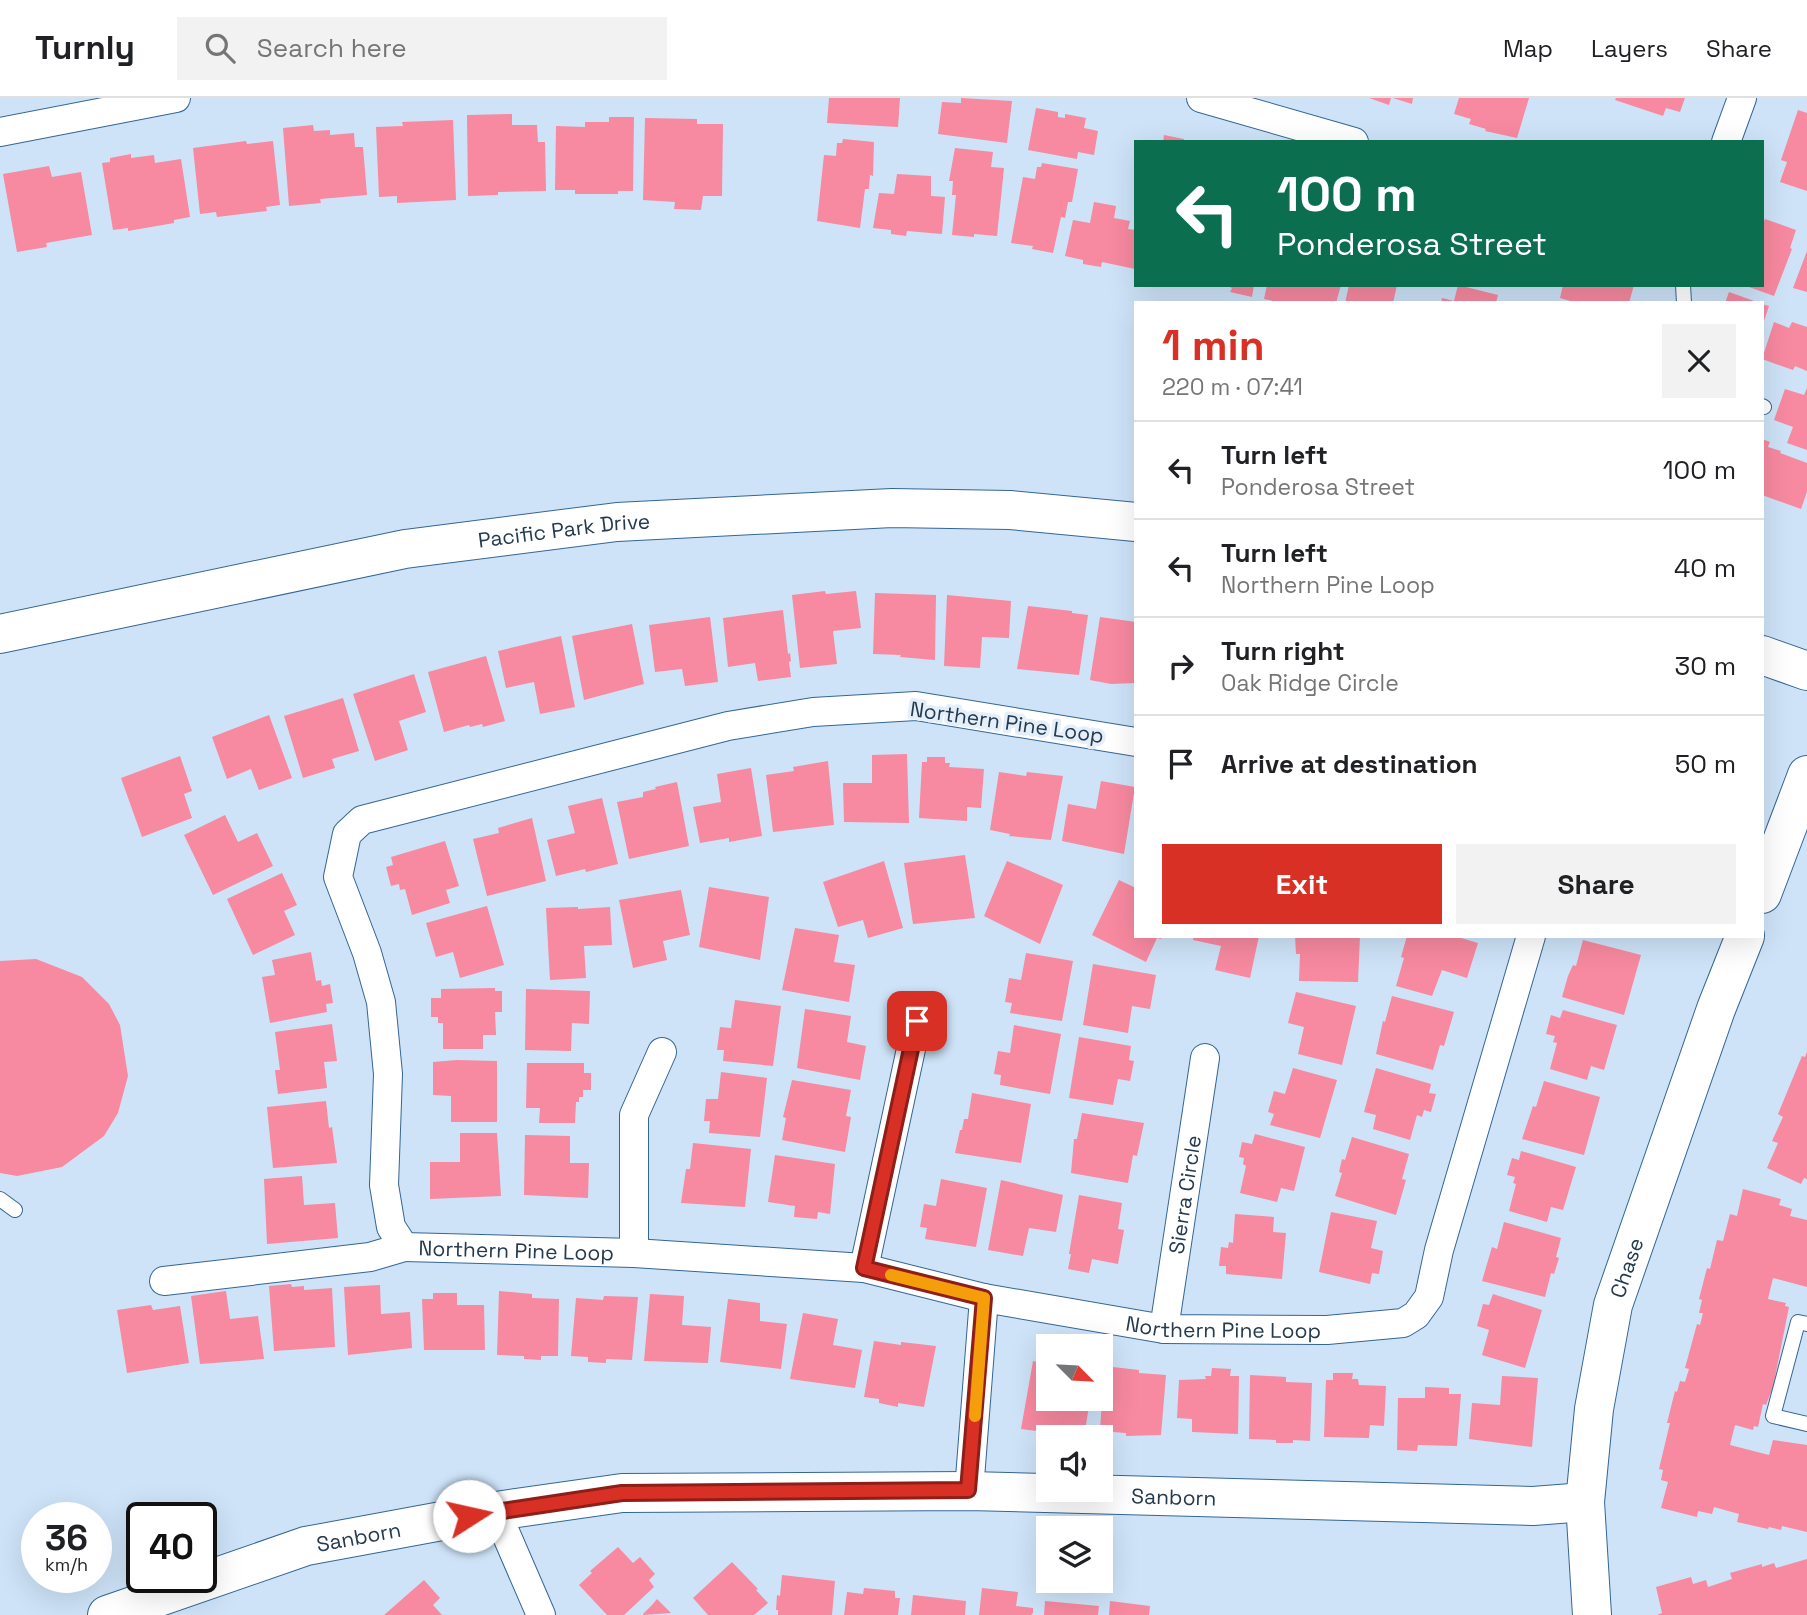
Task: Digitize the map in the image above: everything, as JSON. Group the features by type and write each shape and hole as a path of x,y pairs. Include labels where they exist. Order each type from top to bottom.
{"street":[{"path":"0,132 176,98"},
{"path":"1201,98 1264,107 1349,140"},
{"path":"1727,140 1742,98"},
{"name":"Pacific Park Drive","path":"0,634 405,548 617,522 892,508 1010,510 1134,522"},
{"path":"1764,656 1807,671"},
{"name":"Northern Pine Loop","path":"1134,742 916,706 813,712 728,726 362,820 347,834 338,877 367,953 381,1002 388,1074 384,1185 391,1227 404,1247 634,1253 864,1268 984,1298 1164,1329 1327,1330 1403,1323 1416,1315 1429,1297 1439,1250 1530,938"},
{"path":"1764,889 1807,775"},
{"name":"Chase","path":"1592,1615 1585,1502 1594,1409 1613,1305 1716,1009 1744,938"},
{"path":"864,1268 917,1021"},
{"path":"634,1253 634,1115 662,1052"},
{"name":"Sierra Circle","path":"1164,1329 1205,1058"},
{"path":"164,1281 370,1257 404,1247"},
{"path":"968,1490 984,1298"},
{"name":"Sanborn","path":"107,1615 306,1546 496,1511 622,1493 968,1490 1533,1506 1585,1502"},
{"path":"496,1511 541,1615"}],"lane":[{"path":"0,1199 15,1210"},
{"path":"1807,1324 1798,1321 1773,1416 1807,1424"}],"building":[{"path":"829,98 900,98 898,127 827,123"},
{"path":"961,98 1012,101 1007,143 938,134 942,102 961,103"},
{"path":"1369,98 1391,98 1389,105"},
{"path":"1393,98 1413,98 1412,104"},
{"path":"1459,98 1529,98 1517,138 1485,131 1486,129 1469,124 1471,119 1454,114"},
{"path":"1685,98 1680,112 1666,108 1663,116 1615,100"},
{"path":"1036,108 1058,112 1058,117 1065,118 1065,114 1086,118 1084,128 1098,131 1094,155 1078,152 1077,159 1028,150"},
{"path":"1798,110 1807,113 1807,191 1780,182 1787,162 1781,160"},
{"path":"512,114 512,125 537,125 538,142 545,142 546,191 468,196 467,115"},
{"path":"609,117 634,117 633,191 618,191 618,194 575,194 575,190 555,190 556,126 585,127 585,122 609,122"},
{"path":"645,118 697,119 697,124 723,124 722,196 703,196 701,210 674,209 675,202 643,200"},
{"path":"453,120 456,200 397,203 397,196 379,197 376,127 403,126 402,122"},
{"path":"313,125 314,131 330,130 330,135 354,133 355,147 363,147 367,195 320,199 321,203 289,206 283,128"},
{"path":"1164,135 1184,139 1184,140 1163,140"},
{"path":"843,139 874,142 873,176 870,175 869,189 865,189 860,228 817,221 824,155 836,156 837,143 842,143"},
{"path":"246,141 247,144 273,141 280,205 266,207 267,211 217,217 216,212 200,214 193,148"},
{"path":"955,148 993,152 991,167 1004,168 997,236 952,235 956,195 952,195 953,181 949,181"},
{"path":"131,154 131,158 154,155 155,163 181,159 190,217 174,220 174,223 128,231 128,228 113,230 102,163 110,162 110,158"},
{"path":"1042,163 1078,169 1072,202 1068,202 1065,218 1061,217 1053,253 1032,249 1033,246 1011,243 1023,177 1035,179 1037,167 1041,167"},
{"path":"49,166 52,177 81,172 92,235 46,243 47,247 17,252 3,174"},
{"path":"897,174 931,176 931,196 945,197 942,234 907,231 906,236 891,234 891,230 873,228 879,193 894,194"},
{"path":"1094,202 1116,206 1114,218 1130,221 1128,229 1134,230 1134,269 1102,262 1101,267 1083,264 1083,260 1065,256 1073,220 1090,223"},
{"path":"1765,219 1796,230 1790,248 1792,249 1774,296 1749,287 1764,287"},
{"path":"1807,251 1807,292 1793,288"},
{"path":"1230,287 1254,287 1252,297 1230,292 1232,288"},
{"path":"1267,287 1340,287 1337,301 1264,299"},
{"path":"1349,287 1397,287 1393,301 1345,301"},
{"path":"1458,287 1498,295 1496,301 1454,301"},
{"path":"1563,287 1633,287 1630,301 1570,301 1560,298"},
{"path":"1729,292 1754,301 1726,301"},
{"path":"1764,305 1769,306 1764,321"},
{"path":"1774,322 1789,328 1792,322 1807,327 1807,371 1795,366 1793,370 1764,360"},
{"path":"1807,388 1807,450 1787,443 1793,427 1774,420 1785,389 1804,395"},
{"path":"1764,440 1770,442 1768,447 1807,463 1807,492 1801,509 1764,496"},
{"path":"825,591 826,594 856,591 861,628 833,631 837,664 800,668 792,595"},
{"path":"875,593 936,595 935,660 873,654"},
{"path":"947,595 1011,601 1009,638 982,637 980,668 944,666"},
{"path":"1028,606 1088,615 1079,675 1017,669"},
{"path":"783,610 791,677 758,681 755,663 728,667 723,618"},
{"path":"710,617 718,682 685,686 682,669 655,672 649,625"},
{"path":"1100,617 1134,622 1134,683 1111,684 1090,680"},
{"path":"632,624 644,684 584,700 572,636"},
{"path":"561,636 575,707 540,714 534,682 506,688 498,651"},
{"path":"486,656 505,721 483,727 482,724 469,725 444,732 428,672"},
{"path":"414,674 426,712 399,721 408,750 375,761 353,694"},
{"path":"343,698 359,751 332,759 335,768 303,778 284,716"},
{"path":"269,715 292,778 259,790 251,769 227,779 212,737"},
{"path":"907,754 909,823 844,822 843,783 872,783 872,755"},
{"path":"180,756 192,791 184,794 192,818 142,837 121,778"},
{"path":"927,757 945,757 945,763 950,763 949,767 984,769 981,808 967,807 967,821 919,818 922,762 927,762"},
{"path":"828,761 834,825 773,832 766,775 794,771 793,767"},
{"path":"751,768 762,836 729,842 729,838 700,843 693,807 721,802 717,774"},
{"path":"999,772 1026,776 1027,772 1063,776 1051,840 1009,836 1010,834 990,830"},
{"path":"1101,781 1134,787 1124,854 1062,841 1068,804 1096,809"},
{"path":"677,782 689,846 629,859 617,802 643,797 643,792"},
{"path":"602,798 618,864 556,876 547,840 575,833 568,806"},
{"path":"225,815 238,842 257,833 273,866 213,895 184,835"},
{"path":"532,818 546,881 487,896 473,839 499,833 498,828"},
{"path":"445,841 459,886 446,890 450,903 412,915 405,889 400,890 399,884 391,886 386,867 393,865 391,857"},
{"path":"965,855 975,918 913,924 904,863"},
{"path":"884,861 903,928 868,938 863,920 838,927 823,882"},
{"path":"1007,861 1063,885 1040,944 984,916"},
{"path":"282,873 297,905 284,911 295,935 253,955 227,899"},
{"path":"1119,880 1134,887 1134,938 1157,938 1146,962 1092,935"},
{"path":"709,887 769,897 760,960 699,947"},
{"path":"681,890 690,935 663,941 667,960 633,968 619,900"},
{"path":"487,906 504,965 460,978 453,952 436,957 426,923"},
{"path":"610,907 612,945 584,946 586,978 550,980 546,908"},
{"path":"795,928 839,935 834,962 855,965 849,1002 782,990"},
{"path":"1259,938 1250,978 1215,970 1221,946 1193,940"},
{"path":"1295,938 1360,938 1358,982 1299,981 1300,954 1296,954"},
{"path":"1406,938 1461,938 1478,943 1467,978 1442,970 1432,996 1396,986 1404,958 1401,957"},
{"path":"1583,940 1641,955 1624,1015 1562,997 1568,976 1573,965 1576,966"},
{"path":"311,952 316,981 321,980 322,986 330,984 333,1003 326,1004 327,1012 270,1023 262,977 275,975 272,960"},
{"path":"1026,953 1073,961 1062,1021 1010,1013 1012,1003 1005,1002 1009,978 1021,980"},
{"path":"36,959 82,977 109,1004 120,1025 128,1076 118,1113 104,1136 62,1167 17,1176 0,1173 0,961"},
{"path":"1093,964 1156,975 1150,1009 1132,1006 1128,1033 1083,1025"},
{"path":"495,988 495,991 502,991 502,1012 495,1012 496,1035 483,1035 483,1049 443,1049 443,1023 438,1023 438,1017 431,1017 431,998 441,998 441,989"},
{"path":"526,989 590,991 589,1024 572,1023 571,1051 525,1050"},
{"path":"1296,992 1356,1006 1342,1065 1298,1054 1304,1027 1288,1023"},
{"path":"1392,996 1454,1012 1444,1046 1440,1045 1433,1070 1376,1054"},
{"path":"735,1000 781,1006 773,1066 723,1061 724,1050 717,1050 720,1027 731,1028"},
{"path":"805,1009 851,1016 847,1042 866,1046 860,1080 797,1068"},
{"path":"1563,1010 1617,1025 1604,1070 1591,1066 1587,1080 1550,1069 1557,1043 1553,1042 1555,1036 1546,1034 1551,1015 1560,1018"},
{"path":"332,1024 337,1061 324,1062 327,1088 278,1094 275,1070 280,1070 275,1032"},
{"path":"1014,1025 1061,1034 1050,1094 1000,1085 1001,1075 994,1074 998,1051 1010,1053"},
{"path":"1079,1037 1131,1046 1129,1060 1134,1061 1130,1081 1118,1079 1113,1105 1069,1098"},
{"path":"1807,1052 1807,1179 1804,1178 1801,1184 1767,1168 1778,1143 1772,1141 1783,1117 1778,1114 1802,1056 1805,1057"},
{"path":"497,1061 497,1122 451,1122 451,1096 433,1095 433,1062"},
{"path":"527,1063 584,1063 584,1073 591,1073 591,1090 583,1090 583,1097 579,1097 579,1102 576,1102 575,1123 539,1123 540,1108 526,1108"},
{"path":"1293,1068 1337,1080 1320,1138 1270,1125 1274,1114 1268,1112 1274,1091 1285,1094"},
{"path":"1376,1068 1431,1084 1429,1093 1436,1094 1431,1112 1424,1110 1422,1117 1417,1115 1410,1140 1373,1129 1376,1115 1364,1112"},
{"path":"721,1072 767,1078 760,1137 709,1133 710,1121 704,1121 706,1099 718,1099"},
{"path":"792,1080 851,1090 846,1116 851,1117 845,1152 782,1140 786,1118 783,1117"},
{"path":"1544,1081 1600,1097 1584,1155 1522,1139"},
{"path":"972,1093 1031,1104 1021,1163 955,1153 964,1119 968,1119"},
{"path":"326,1101 337,1163 273,1168 267,1107"},
{"path":"1082,1113 1144,1123 1137,1156 1133,1155 1128,1183 1071,1173 1074,1139 1077,1139"},
{"path":"460,1133 497,1133 501,1196 430,1199 430,1162 460,1162"},
{"path":"1255,1134 1305,1147 1294,1191 1281,1188 1277,1202 1240,1193 1246,1166 1243,1164 1244,1158 1239,1157 1242,1142 1252,1144"},
{"path":"525,1135 570,1136 570,1163 589,1163 588,1198 524,1195"},
{"path":"1352,1137 1409,1154 1402,1179 1406,1180 1396,1215 1335,1196 1342,1173 1339,1172 1342,1159 1345,1160"},
{"path":"693,1143 751,1149 745,1207 681,1203 686,1169 690,1169"},
{"path":"1521,1151 1576,1167 1563,1210 1551,1207 1547,1222 1509,1211 1516,1184 1513,1183 1515,1177 1507,1175 1512,1158 1519,1160"},
{"path":"775,1155 835,1164 830,1214 818,1212 817,1219 794,1217 795,1206 768,1202"},
{"path":"302,1176 304,1205 335,1203 338,1238 267,1244 264,1179"},
{"path":"941,1179 987,1188 976,1247 925,1239 927,1228 920,1227 924,1204 936,1206"},
{"path":"1001,1180 1063,1195 1056,1232 1029,1228 1023,1256 988,1250"},
{"path":"1743,1189 1781,1199 1779,1205 1792,1209 1790,1216 1807,1220 1807,1287 1773,1278 1768,1299 1786,1303 1785,1306 1789,1307 1773,1387 1766,1405 1763,1404 1758,1427 1754,1426 1753,1430 1735,1425 1730,1445 1769,1455 1773,1440 1807,1445 1807,1532 1782,1526 1781,1530 1768,1529 1737,1522 1739,1514 1714,1507 1712,1514 1698,1511 1697,1517 1661,1508 1668,1482 1661,1480 1663,1470 1659,1469 1675,1391 1677,1392 1680,1381 1685,1382 1689,1369 1685,1368 1697,1324 1700,1325 1703,1313 1699,1313 1702,1300 1699,1299 1707,1268 1710,1269 1717,1240 1723,1241 1730,1214 1737,1216"},
{"path":"1079,1195 1122,1203 1118,1229 1124,1230 1118,1264 1092,1259 1089,1273 1068,1269"},
{"path":"1331,1212 1377,1221 1371,1248 1383,1251 1379,1274 1372,1273 1370,1284 1319,1272"},
{"path":"1235,1214 1274,1217 1273,1232 1286,1233 1282,1279 1226,1274 1226,1266 1219,1266 1221,1247 1228,1248 1229,1242 1233,1243"},
{"path":"1504,1222 1561,1238 1556,1257 1559,1258 1554,1274 1551,1273 1545,1297 1482,1281 1492,1247 1497,1249"},
{"path":"291,1284 292,1287 304,1286 304,1290 332,1288 335,1347 274,1351 269,1286"},
{"path":"380,1285 381,1314 410,1312 412,1348 348,1355 344,1287"},
{"path":"226,1291 230,1319 258,1316 264,1359 200,1364 191,1296"},
{"path":"499,1291 532,1294 532,1298 559,1299 558,1356 541,1356 541,1360 497,1355"},
{"path":"433,1293 457,1293 457,1305 484,1305 485,1350 424,1350 422,1299 433,1299"},
{"path":"650,1294 684,1296 682,1325 711,1327 708,1363 644,1361"},
{"path":"1493,1294 1542,1310 1525,1368 1482,1355 1489,1330 1477,1326 1483,1304 1489,1305"},
{"path":"604,1296 638,1297 632,1360 606,1359 606,1363 588,1362 588,1357 571,1356 576,1298 603,1300"},
{"path":"728,1299 760,1303 760,1321 787,1324 781,1369 720,1362"},
{"path":"151,1305 153,1310 180,1306 189,1363 127,1373 117,1310"},
{"path":"803,1313 838,1319 833,1345 862,1350 855,1388 790,1379"},
{"path":"874,1341 936,1346 924,1407 898,1403 898,1407 879,1403 879,1399 864,1397"},
{"path":"1033,1361 1036,1362 1036,1411 1088,1411 1086,1425 1036,1425 1036,1431 1021,1429"},
{"path":"1113,1367 1166,1375 1161,1435 1126,1436 1126,1433 1113,1432 1113,1425 1100,1425 1101,1411 1113,1411"},
{"path":"1212,1368 1231,1369 1230,1376 1239,1376 1238,1434 1192,1432 1192,1419 1177,1418 1179,1380 1206,1379 1205,1376 1211,1376"},
{"path":"1333,1373 1353,1373 1352,1379 1358,1379 1359,1385 1386,1386 1384,1426 1370,1425 1369,1438 1324,1437 1326,1380 1333,1380"},
{"path":"1250,1375 1286,1377 1286,1382 1312,1383 1310,1441 1276,1443 1276,1440 1249,1439"},
{"path":"1502,1376 1538,1378 1532,1447 1469,1439 1472,1403 1500,1405"},
{"path":"1425,1387 1449,1388 1449,1394 1461,1394 1457,1446 1418,1445 1417,1451 1397,1450 1398,1398 1425,1398"},
{"path":"618,1547 633,1563 640,1557 655,1574 649,1580 654,1587 624,1615 607,1615 579,1585 592,1573 590,1571"},
{"path":"1807,1559 1807,1615 1657,1615 1662,1613 1656,1587 1691,1577 1693,1584 1706,1580 1708,1587 1732,1579 1730,1573 1762,1564 1762,1567 1774,1563 1776,1568"},
{"path":"732,1562 768,1603 754,1615 708,1615 693,1598"},
{"path":"782,1575 835,1581 832,1615 778,1615 777,1595 780,1596"},
{"path":"424,1580 440,1598 433,1605 442,1615 384,1615"},
{"path":"864,1588 895,1591 895,1598 900,1598 898,1615 844,1615 847,1592 863,1594"},
{"path":"982,1588 1018,1592 1016,1606 1033,1608 1033,1613 979,1615"},
{"path":"913,1595 966,1601 965,1615 911,1615"},
{"path":"657,1599 671,1613 642,1615 652,1605"},
{"path":"1045,1601 1099,1606 1098,1615 1044,1615"},
{"path":"1110,1601 1150,1606 1149,1615 1109,1615"}],"slow traffic":[{"path":"891,1275 984,1298 975,1416"}],"route":[{"path":"469,1516 622,1493 968,1490 984,1298 864,1268 917,1021"}]}
